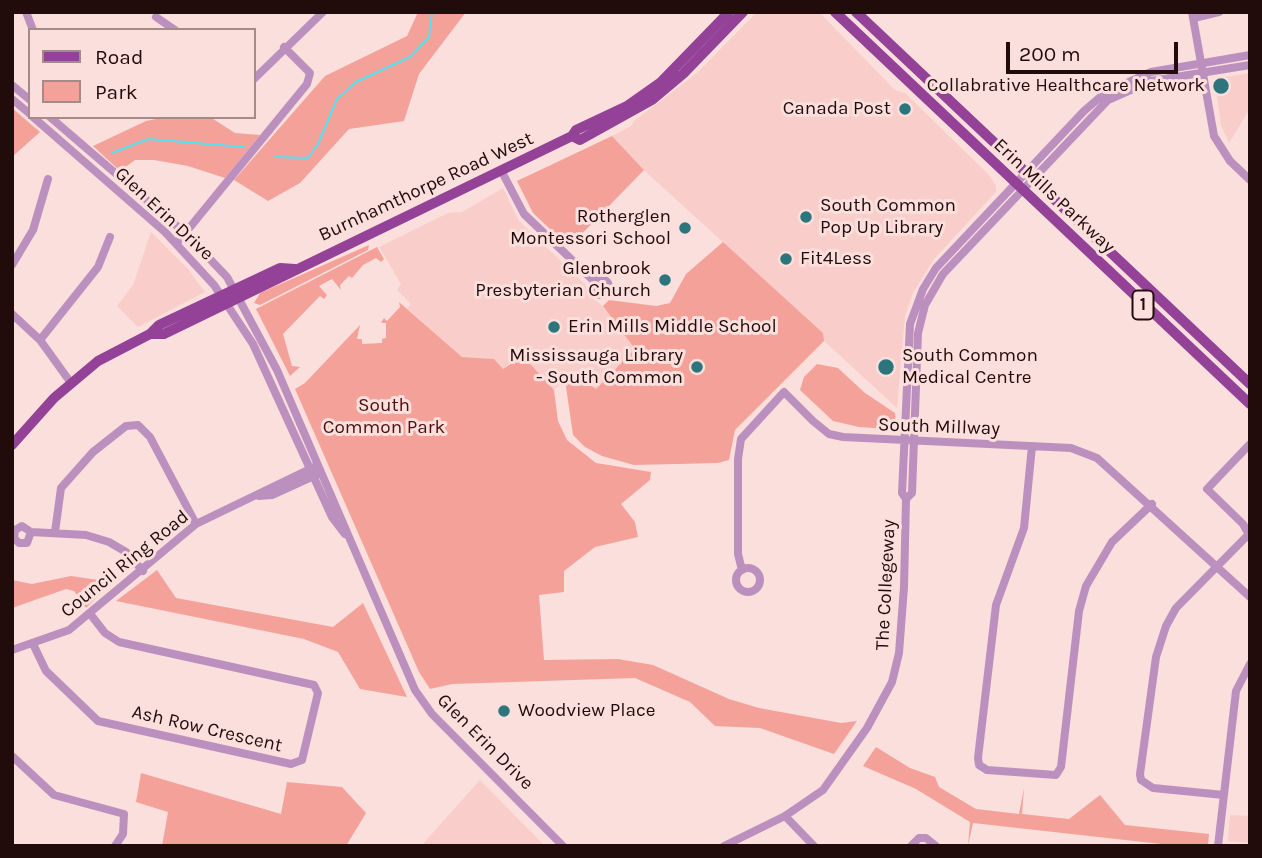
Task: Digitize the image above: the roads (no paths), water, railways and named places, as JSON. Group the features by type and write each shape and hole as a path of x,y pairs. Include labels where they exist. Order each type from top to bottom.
{"main road":[{"name":"Burnhamthorpe Road West","path":"12,444 71,383 99,361 150,334 164,334 281,268 295,269 502,172 572,136 576,130 626,106 661,82 729,12"},
{"name":"Burnhamthorpe Road West","path":"572,136 580,140 652,100 683,74 743,12"},
{"name":"Erin Mills Parkway","path":"835,12 1250,404"},
{"name":"Erin Mills Parkway","path":"856,12 1250,384"}],"street":[{"path":"256,77 323,12"},
{"path":"1219,12 1193,15 1214,136 1230,161 1250,180"},
{"path":"156,17 172,28"},
{"path":"177,243 311,78 284,47"},
{"name":"The Collegeway","path":"906,499 912,493 918,332 925,305 943,274 1105,93 1139,75 1250,55"},
{"name":"The Collegeway","path":"1029,176 1108,100 1152,80 1250,65"},
{"path":"12,85 28,98"},
{"name":"Glen Erin Drive","path":"12,99 28,113"},
{"name":"Glen Erin Drive","path":"35,119 177,243 225,300 260,358 332,517 347,537"},
{"name":"Glen Erin Drive","path":"52,119 185,233 226,277 265,343 322,468 341,512 347,537 415,690 432,714 563,846"},
{"path":"502,172 524,214 594,282"},
{"path":"12,265 33,230 48,179"},
{"name":"The Collegeway","path":"724,846 785,816 813,798 831,781 875,714 891,682 901,638 906,499 902,493 904,441 908,349 915,306 936,268 1019,187"},
{"path":"40,340 98,267 110,237"},
{"path":"12,314 40,340 71,383"},
{"name":"South Millway","path":"742,569 738,554 738,459 741,439 784,392 829,434 904,441 1071,448 1097,458 1152,504 1250,597"},
{"path":"55,532 61,488 71,474 126,426 138,425 150,437 196,524"},
{"path":"1224,795 1153,788 1141,780 1140,774 1161,638 1176,608 1249,533 1207,489 1250,444"},
{"path":"1032,446 1024,528 996,605 978,758 979,765 987,770 1056,775 1061,767 1079,611 1086,586 1112,542 1152,504"},
{"name":"Council Ring Road","path":"12,650 69,630 91,615 196,524 322,468"},
{"path":"31,532 55,532 109,542 126,552 142,571"},
{"name":"Ash Row Crescent","path":"33,644 46,671 98,720 289,764 302,760 318,693 315,686 119,642 105,633 91,615"},
{"path":"1218,846 1236,691 1250,664"},
{"path":"12,756 54,795 124,814 123,834 115,846"},
{"path":"785,816 814,846"},
{"path":"911,846 919,838 926,838 936,846"}],"waterway":[{"path":"275,157 308,158 318,144 337,99 356,82 410,57 429,37 432,12"},
{"path":"112,153 148,139 244,147"}],"place":[{"name":"Collabrative Healthcare Network","path":"1221,86"},
{"name":"Canada Post","path":"905,109"},
{"name":"South Common Pop Up Library","path":"806,217"},
{"name":"Rotherglen Montessori School","path":"685,228"},
{"name":"Fit4Less","path":"786,259"},
{"name":"Glenbrook Presbyterian Church","path":"665,280"},
{"name":"Erin Mills Middle School","path":"554,327"},
{"name":"Mississauga Library - South Common","path":"697,367"},
{"name":"South Common Medical Centre","path":"886,367"},
{"name":"Woodview Place","path":"504,711"}],"park label":[{"name":"South Common Park","path":"384,417"}]}
